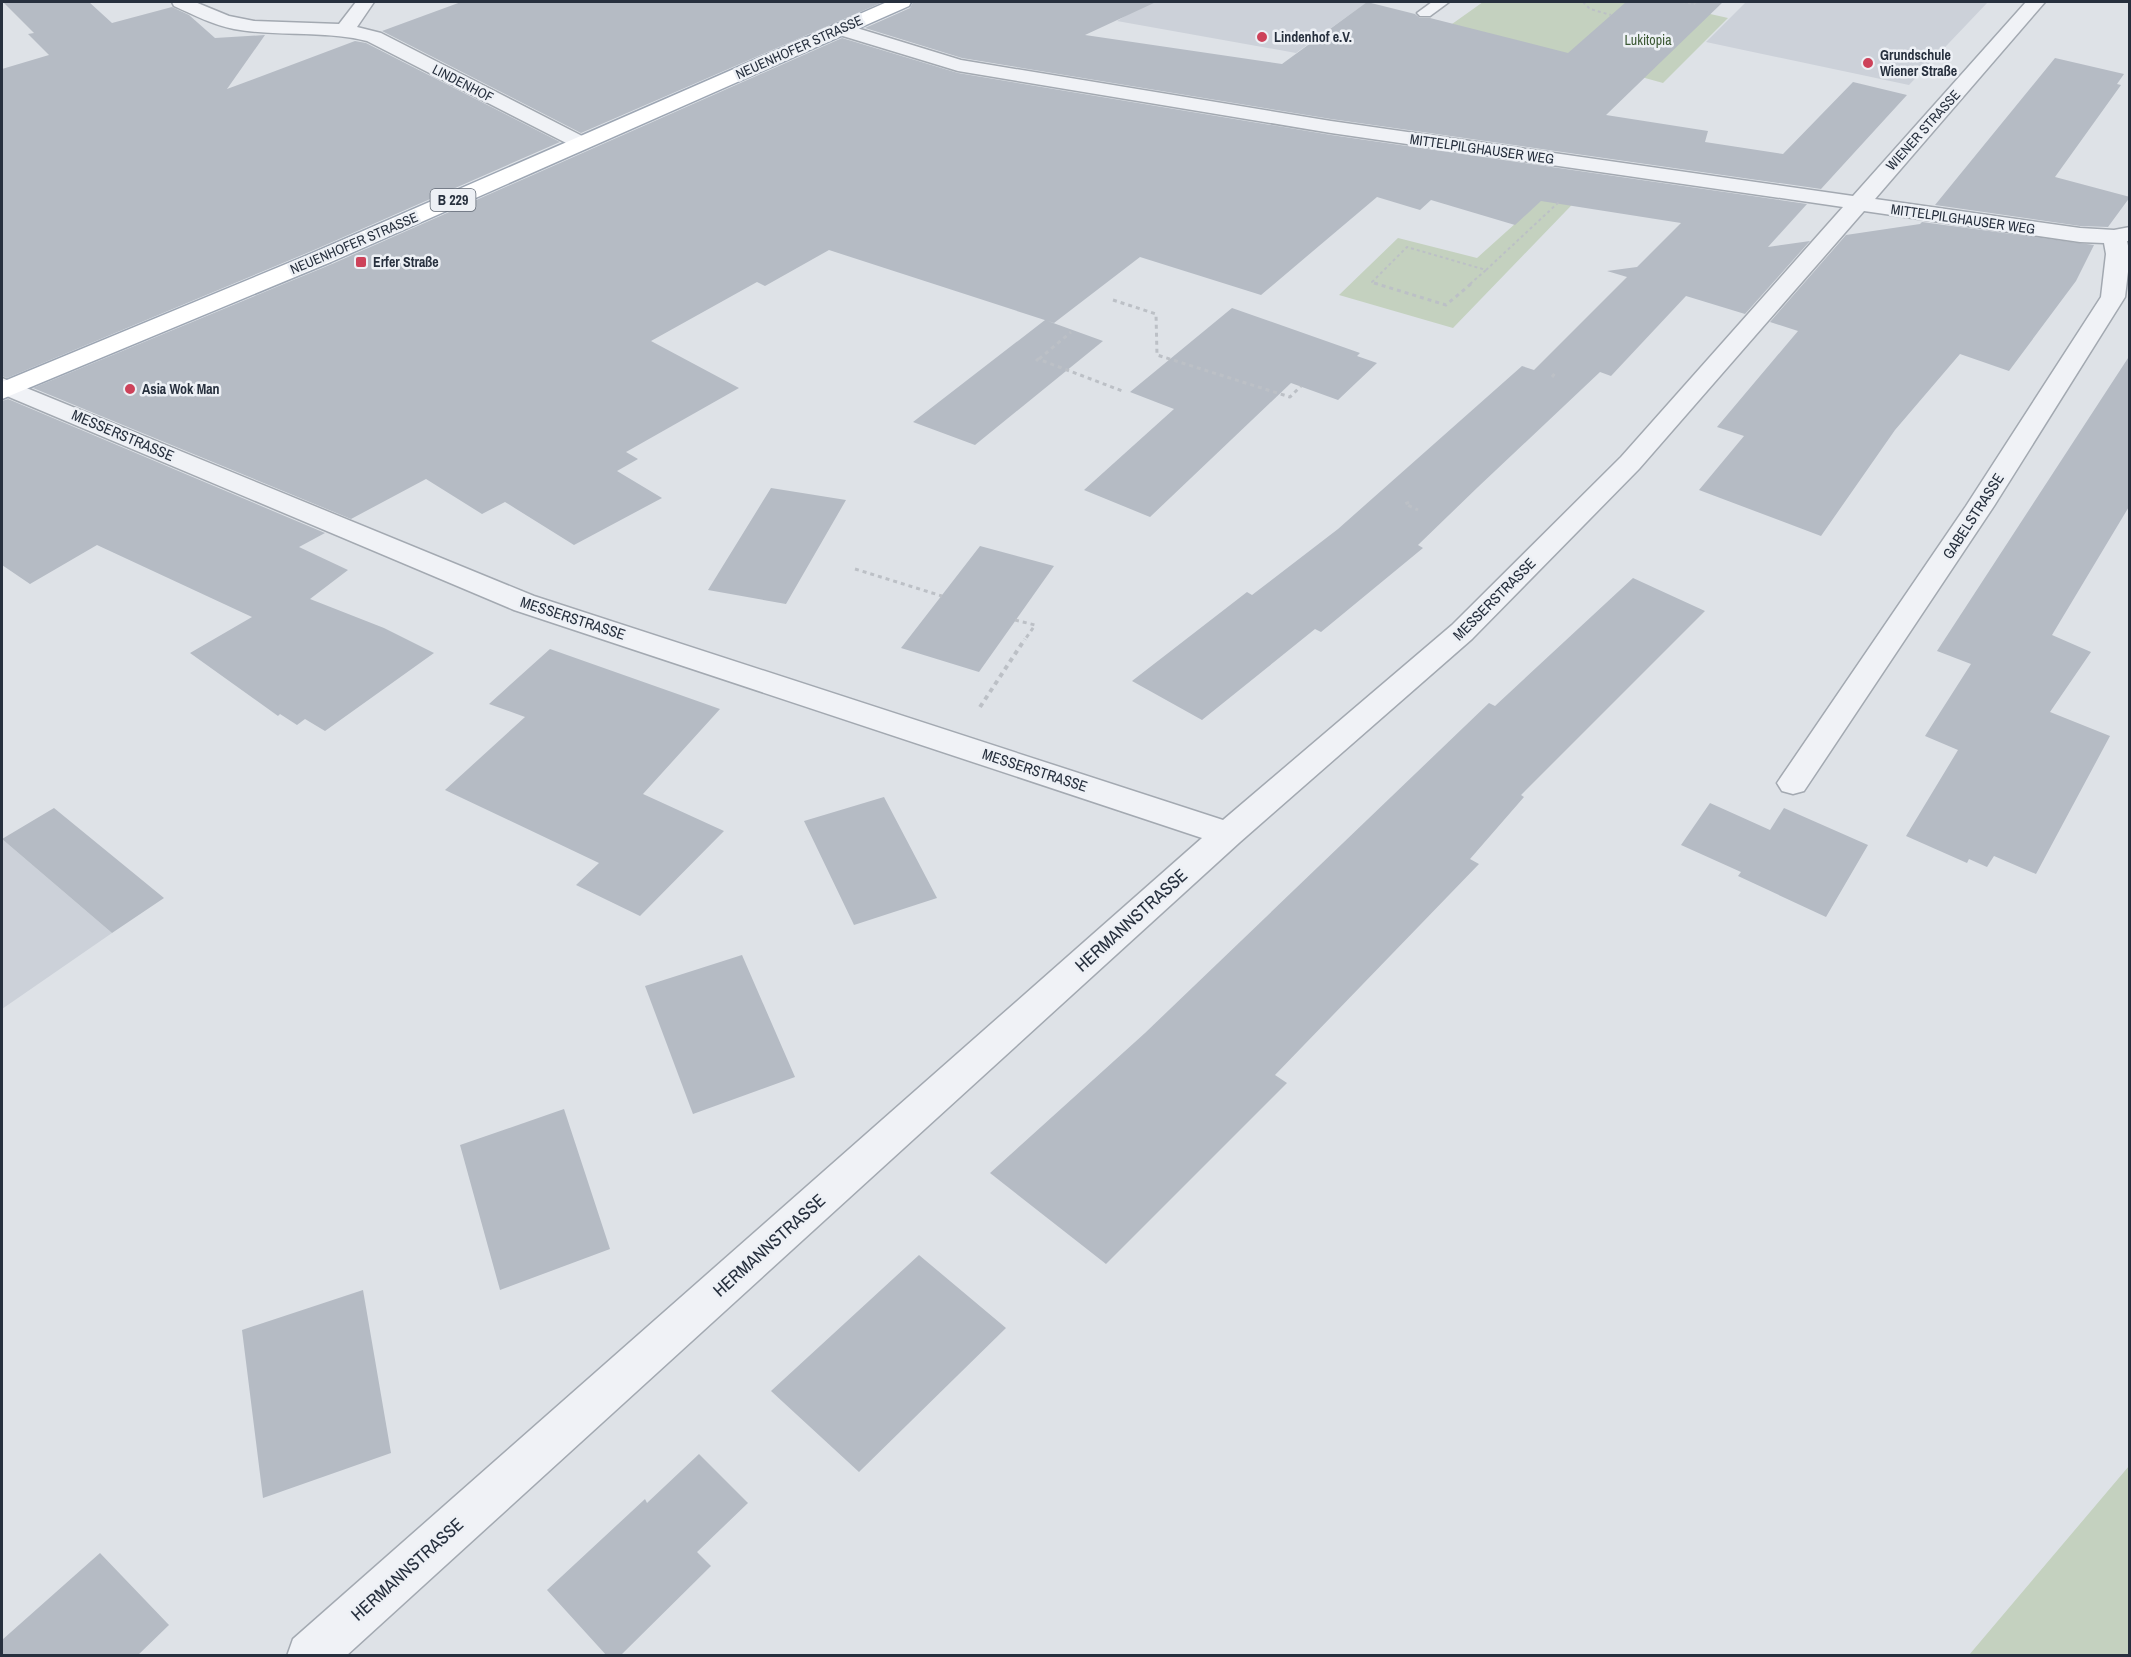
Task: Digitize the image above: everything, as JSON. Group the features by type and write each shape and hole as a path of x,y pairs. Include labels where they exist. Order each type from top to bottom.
{"main road":[{"name":"NEUENHOFER STRASSE","path":"5,388 323,257 902,2"}],"street":[{"name":"LINDENHOF","path":"181,2 220,20 237,24 344,30 374,37 581,143"},
{"path":"344,30 360,12 365,2"},
{"name":"WIENER STRASSE","path":"1857,204 2036,2"},
{"name":"MITTELPILGHAUSER WEG","path":"840,29 958,65 1325,126 2080,236 2122,235"},
{"name":"MESSERSTRASSE","path":"5,388 524,603 1228,834 1462,632 1630,464 1857,204"},
{"name":"GABELSTRASSE","path":"1793,783 1980,506 2113,297 2122,235"},
{"name":"HERMANNSTRASSE","path":"310,1656 1228,834"}],"lane":[{"path":"1425,13 1441,2"}],"path":[{"path":"1583,2 1590,9 1611,15"},
{"path":"1682,2 1694,4 1696,2"},
{"path":"1486,270 1407,248 1372,282 1446,304 1486,270 1599,166"},
{"path":"1113,300 1156,314 1157,355 1290,397 1301,386"},
{"path":"1071,332 1037,360 1125,392"},
{"path":"1210,371 1216,365"},
{"path":"1409,502 1405,504 1418,510"},
{"path":"855,569 942,596"},
{"path":"955,744 1035,625 1015,620"}],"shaded area":[{"name":"Lindenhof e.V.","path":"1102,2 1366,3 1296,53 1117,21 1132,12"},
{"name":"Grundschule Wiener Straße","path":"1746,2 1988,2 1909,85 1706,42"},
{"path":"2,839 112,933 2,1009"}],"green space":[{"name":"Lukitopia","path":"1483,2 1657,2 1728,18 1663,83 1452,24"},
{"path":"1566,178 1592,184 1453,328 1339,295 1398,238 1477,258"},
{"path":"2129,1466 2129,1655 1969,1655"}],"building":[{"path":"3,2 89,2 112,23 172,7 189,15 215,38 265,35 227,89 355,41 366,43 560,142 314,250 7,378 2,376 2,69 49,55 28,34 34,33"},
{"path":"461,2 883,2 581,133 382,31"},
{"path":"913,2 1156,2 1085,35 1282,64 1367,2 1415,14 1420,18 1430,18 1568,53 1626,2 1723,2 1606,115 1708,131 1705,142 1783,154 1853,82 1907,95 1821,189 1331,119 962,58 865,28 910,8"},
{"path":"842,38 958,73 1331,135 1807,204 1768,247 1810,241 1745,314 1686,296 1611,376 1600,372 1478,487 1418,545 1423,548 1321,632 1315,629 1202,720 1132,681 1247,592 1252,595 1338,529 1522,366 1534,370 1627,277 1607,271 1637,267 1681,223 1541,201 1515,225 1431,200 1420,210 1377,197 1261,295 1140,257 1054,323 829,250 765,286 757,282 651,341 739,388 626,452 638,459 617,471 662,498 574,545 505,502 482,514 426,479 351,519 33,388 332,264"},
{"path":"2055,58 2124,74 2117,84 2121,85 2055,177 2130,197 2108,227 2080,226 1935,205"},
{"path":"1922,222 2094,245 2076,281 2009,371 1960,354 1895,430 1821,536 1699,490 1744,436 1717,427 1798,331 1770,322 1846,235"},
{"path":"1232,308 1360,353 1357,356 1377,363 1338,400 1291,383 1150,517 1084,490 1174,409 1130,392"},
{"path":"1045,320 1103,341 975,445 913,422"},
{"path":"2130,355 2130,505 2052,635 2091,652 2050,712 2110,736 2036,874 1994,856 1987,867 1969,859 1967,863 1906,836 1958,750 1925,736 1971,664 1937,651"},
{"path":"8,399 325,533 299,547 348,570 310,599 384,628 434,653 325,731 305,719 297,725 280,714 278,716 190,653 252,617 97,545 30,584 2,565 2,401"},
{"path":"771,488 846,500 786,604 708,590"},
{"path":"980,546 1054,566 979,672 901,648"},
{"path":"1633,578 1705,611 1521,795 1524,797 1470,859 1479,864 1275,1075 1287,1083 1106,1264 990,1173 1145,1033 1489,703 1495,706"},
{"path":"550,649 720,709 643,794 724,831 640,916 576,885 599,863 445,790 525,717 489,704"},
{"path":"884,797 937,898 854,925 804,821"},
{"path":"1710,803 1770,830 1784,808 1868,845 1826,917 1738,876 1741,872 1681,845"},
{"path":"54,808 164,898 112,933 2,839"},
{"path":"742,955 795,1077 693,1114 645,986"},
{"path":"564,1109 610,1249 500,1290 460,1145"},
{"path":"919,1255 1006,1328 859,1472 771,1391"},
{"path":"363,1290 391,1453 263,1498 242,1330"},
{"path":"699,1454 748,1503 697,1552 711,1566 620,1656 607,1656 547,1590 645,1499 647,1503"},
{"path":"100,1553 169,1625 137,1656 2,1656 2,1640"}],"place":[{"name":"Lindenhof e.V.","path":"1262,37"},
{"name":"Grundschule Wiener Straße","path":"1868,63"},
{"name":"Erfer Straße","path":"361,262"},
{"name":"Asia Wok Man","path":"130,389"}]}
